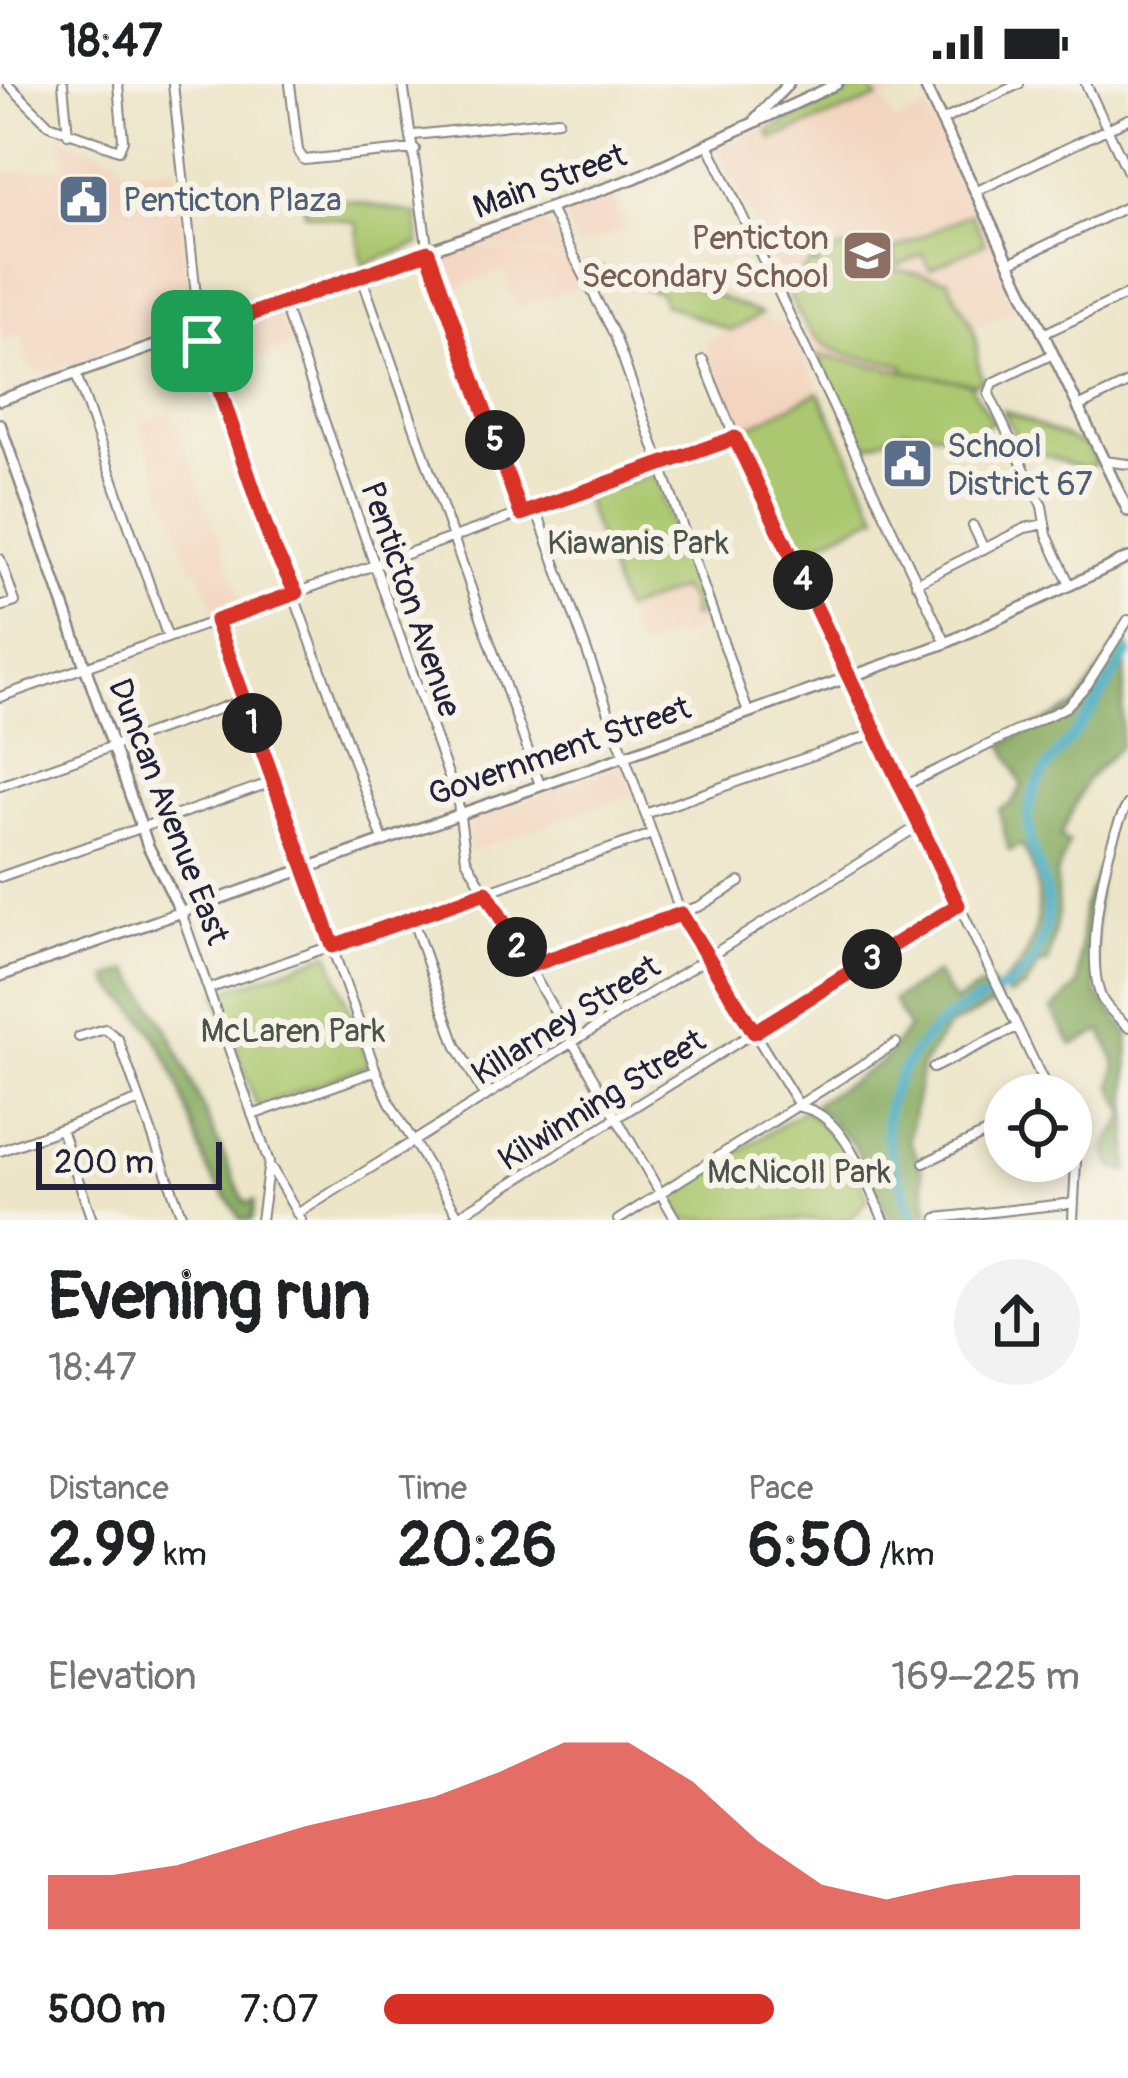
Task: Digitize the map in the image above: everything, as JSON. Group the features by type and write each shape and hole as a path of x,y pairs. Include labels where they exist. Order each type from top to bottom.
{"street":[{"path":"8,84 27,109 68,136 123,148 118,84"},
{"path":"63,84 68,136"},
{"path":"173,84 200,332 272,545 296,593 383,840"},
{"path":"290,84 298,151 304,160 415,149"},
{"path":"403,84 428,252 521,514"},
{"path":"747,125 788,84"},
{"name":"Main Street","path":"0,400 550,209 837,84"},
{"path":"924,84 1128,511"},
{"path":"941,121 1018,84"},
{"path":"1086,84 1128,172"},
{"path":"975,192 1128,119"},
{"path":"414,135 558,120"},
{"path":"707,144 946,643"},
{"path":"1009,263 1128,206"},
{"path":"550,209 616,336 748,712"},
{"path":"361,275 540,785"},
{"path":"1043,334 1128,294"},
{"name":"Penticton Avenue","path":"283,303 459,814 464,853 676,1220"},
{"path":"1053,354 996,381 988,394 1070,585"},
{"path":"703,360 735,438 1040,1074"},
{"path":"76,374 168,638"},
{"path":"1078,407 1128,383"},
{"name":"Duncan Avenue East","path":"0,424 142,829 181,912 268,1162 261,1220"},
{"path":"0,697 735,438"},
{"path":"1104,461 1128,464"},
{"path":"536,508 681,914 800,1106 818,1112 849,1149 884,1220"},
{"path":"916,583 1046,524"},
{"path":"973,526 984,549"},
{"name":"Government Street","path":"0,976 946,643 1128,558"},
{"path":"0,559 15,602 0,607"},
{"path":"902,787 1066,707 1087,685 1128,620"},
{"path":"216,621 376,1070 457,1219"},
{"path":"0,786 244,700"},
{"path":"645,814 876,733"},
{"path":"0,877 272,782"},
{"path":"1128,804 1109,843 1097,911 1101,997 1128,1027"},
{"name":"Killarney Street","path":"299,1217 920,825"},
{"path":"208,989 652,834"},
{"path":"529,966 681,914 740,883"},
{"name":"Kilwinning Street","path":"457,1219 958,905"},
{"path":"412,918 456,1045 485,1097"},
{"path":"933,1068 1017,1027"},
{"path":"80,1037 114,1032 183,1220"},
{"path":"618,1220 896,1043"},
{"path":"252,1115 376,1070"},
{"path":"0,1151 140,1100"},
{"path":"61,1129 92,1220"},
{"path":"924,1163 984,1134"},
{"path":"268,1162 299,1217"},
{"path":"1072,1220 1073,1182"},
{"path":"937,1218 1074,1203"}],"shaded area":[{"name":"Penticton Secondary School","path":"855,84 919,84 884,100 895,122 926,108 1021,306 974,329 976,365 983,380 972,386 993,422 966,435 905,429 861,447 718,149"},
{"name":"Penticton Plaza","path":"62,138 117,158 124,168 175,168 192,323 39,375 28,365 21,335 0,341 0,174 65,167"},
{"path":"612,195 628,229 578,247 564,213"},
{"path":"540,220 571,260 476,243"},
{"path":"471,245 573,263 581,286 517,308 503,271 449,290 440,257"},
{"path":"276,314 291,346 220,376 210,338"},
{"path":"760,317 789,328 878,515 798,553 707,351 707,343"},
{"path":"172,411 244,605 215,615 198,567 192,569 139,424"},
{"path":"693,585 707,626 637,651 623,610"},
{"path":"620,766 633,794 469,852 470,819"}],"green space":[{"path":"866,84 878,98 772,139 768,131"},
{"path":"321,195 417,214 419,244 363,265 356,223 305,213 304,207"},
{"path":"971,213 985,243 930,269 923,254 898,266 891,251"},
{"path":"855,249 854,261 949,280 972,326 983,380 975,384 904,371 904,365 844,353 819,341 787,291 812,261 820,270 815,258"},
{"path":"589,265 652,283 651,277 673,285 681,281 761,314 731,331 664,304 660,293 594,273"},
{"path":"817,355 969,383 993,422 966,435 905,429 869,446 851,427"},
{"path":"819,392 878,515 798,553 736,423 750,426"},
{"path":"1003,410 1088,447 1096,464 1082,468 1020,446"},
{"name":"Kiawanis Park","path":"654,474 703,613 691,617 691,602 681,589 623,610 584,498"},
{"path":"1128,631 1120,746 1086,781 1060,837 1069,842 1056,877 1058,913 1048,963 1040,964 1026,986 1008,996 1002,984 1016,970 1034,936 1038,900 1030,863 1022,845 1009,851 999,810 1011,804 1022,786 1003,744 1076,705"},
{"path":"1100,868 1095,907 1096,992 1128,1033 1128,1172 1115,1169 1107,1153 1109,1140 1126,1114 1112,1086 1116,1064 1102,1031 1072,1045 1052,1010 1078,986 1083,907"},
{"name":"McLaren Park","path":"329,953 369,1065 257,1107 217,994"},
{"path":"130,970 168,1029 245,1203 254,1201 252,1220 241,1220 213,1179 161,1047 111,986 108,978"},
{"path":"936,973 954,1002 990,982 999,1002 948,1027 922,1066 909,1140 920,1162 930,1220 889,1220 854,1145 814,1104 883,1061 908,1028 893,1000"},
{"name":"McNicoll Park","path":"805,1110 847,1150 868,1199 850,1220 682,1220 670,1194"}],"waterway":[{"path":"915,1220 887,1136 893,1092 909,1060 932,1032 958,1012 1013,983 1037,954 1048,909 1028,825 1033,794 1128,652"}],"place":[{"name":"Penticton Plaza","path":"84,199"},
{"name":"Penticton Secondary School","path":"868,256"},
{"name":"School District 67","path":"908,464"}],"route":[{"path":"428,252 521,514 735,438 958,905 754,1032 681,914 529,966 486,892 333,946 216,621 296,593 272,545 202,341 200,332 428,252"}]}
